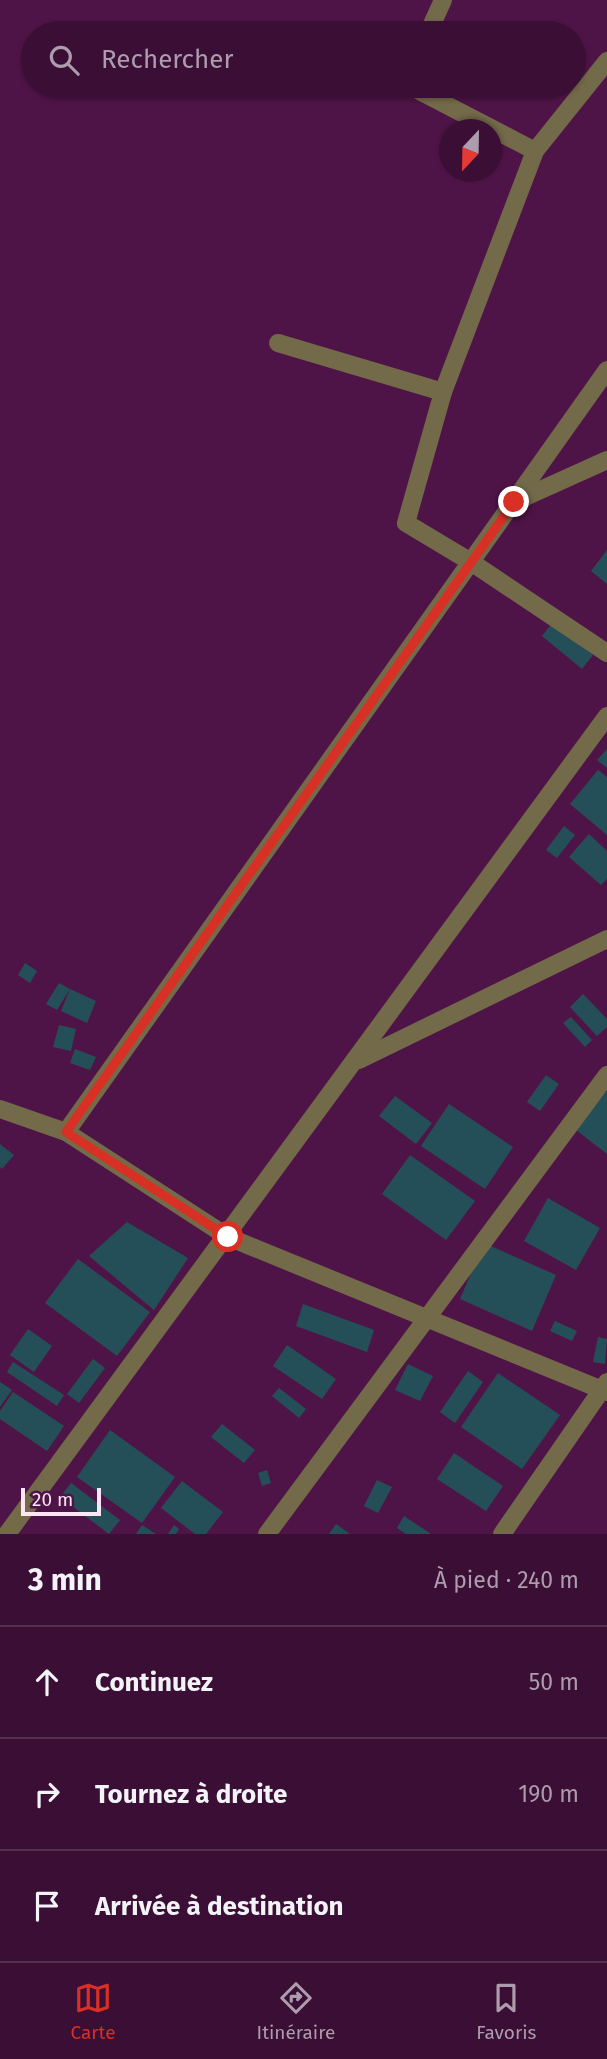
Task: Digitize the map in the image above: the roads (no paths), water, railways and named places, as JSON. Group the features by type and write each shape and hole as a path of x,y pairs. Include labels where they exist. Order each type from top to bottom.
{"street":[{"path":"433,21 443,0"},
{"path":"586,87 607,61"},
{"path":"433,98 535,151"},
{"path":"577,98 535,151 443,392 406,523 471,562 607,653"},
{"path":"278,343 443,392"},
{"path":"66,1132 607,370"},
{"path":"514,502 607,460"},
{"path":"8,1534 607,716"},
{"path":"356,1061 607,939"},
{"path":"267,1534 607,1075"},
{"path":"0,1110 66,1132 228,1237 605,1388 502,1534"}]}
